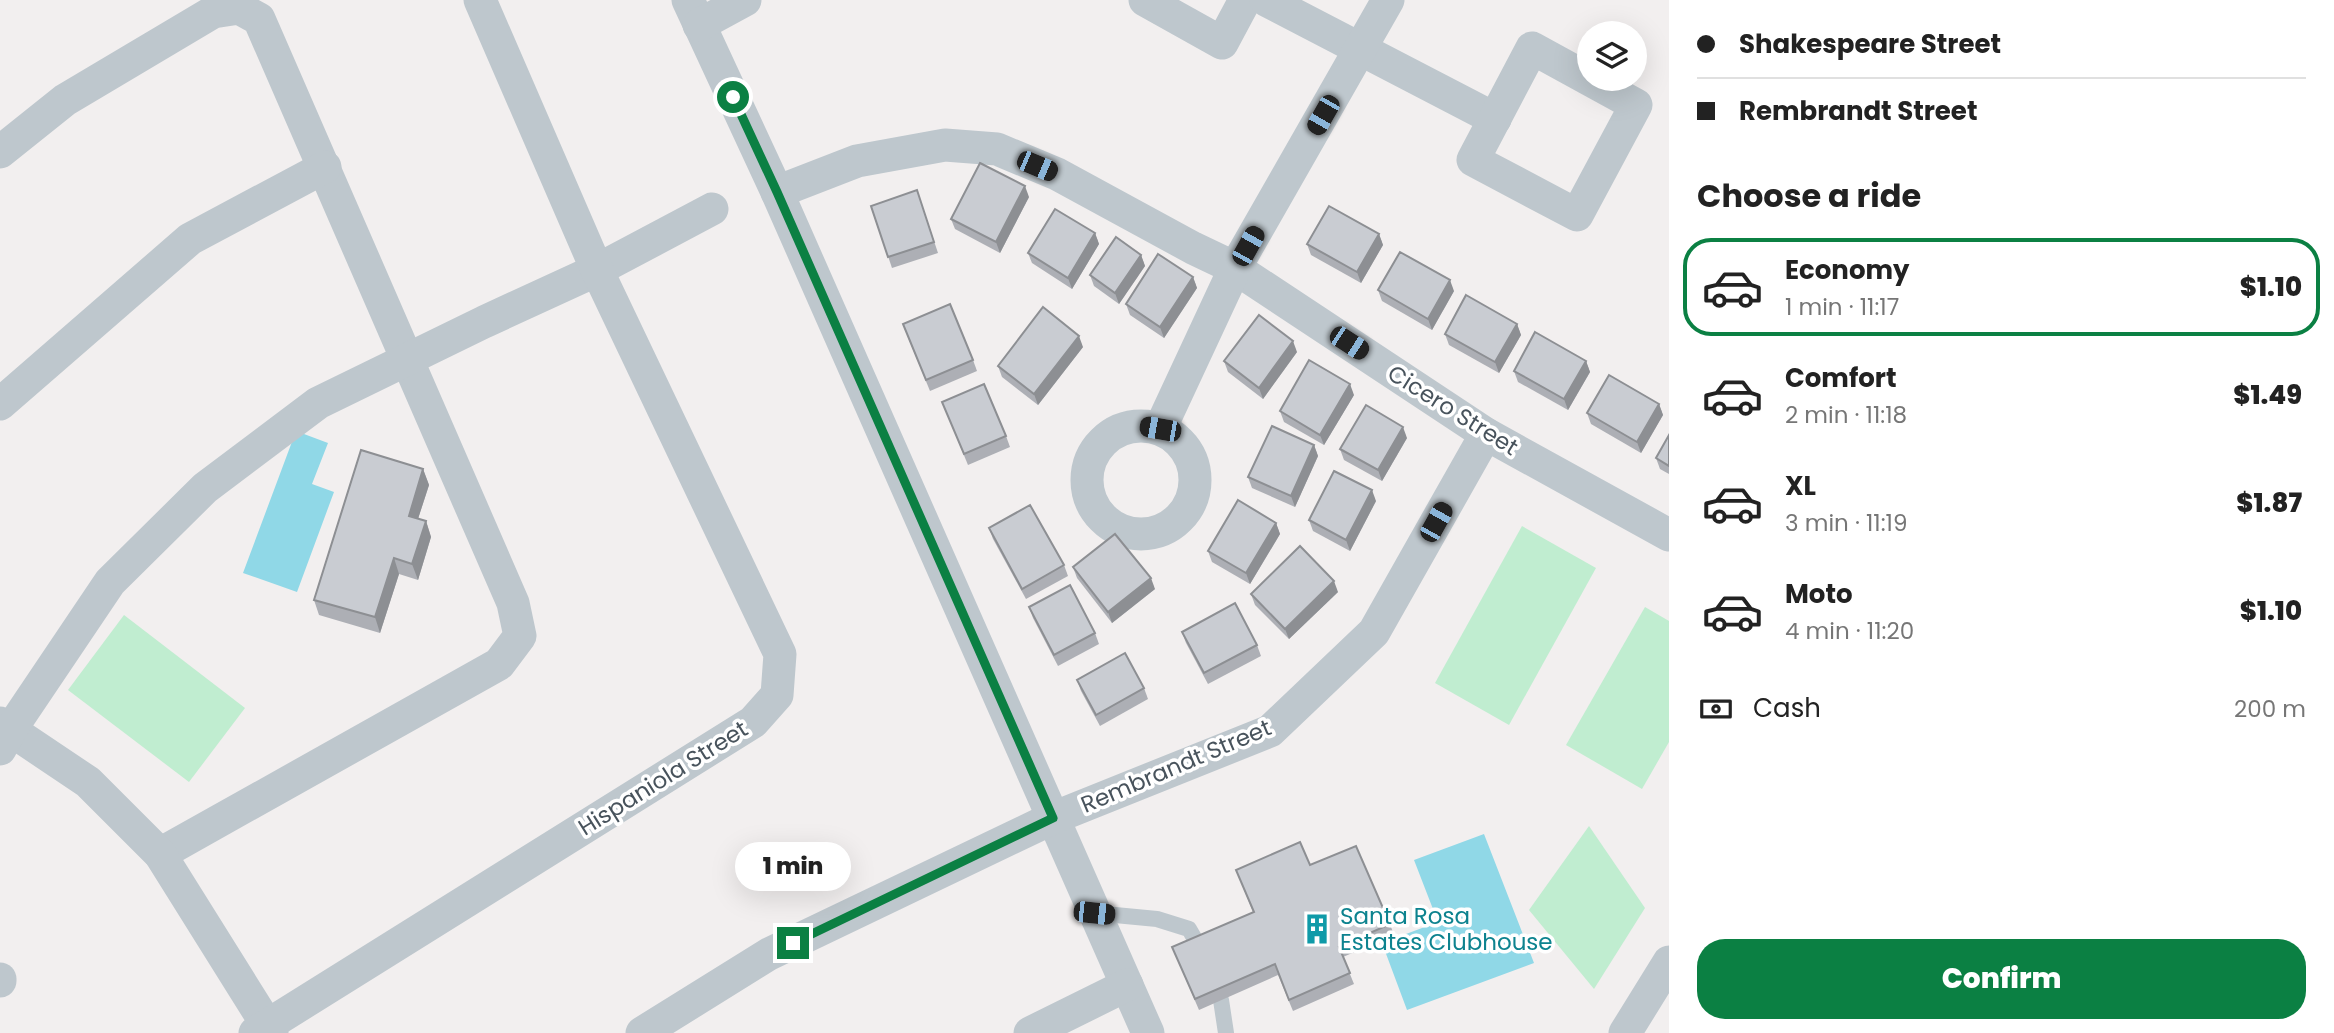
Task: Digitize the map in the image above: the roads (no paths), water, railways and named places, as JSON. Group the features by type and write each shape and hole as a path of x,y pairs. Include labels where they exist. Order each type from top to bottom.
{"street":[{"name":"Hispaniola Street","path":"265,1030 753,722 777,695 780,654 597,270 480,0"},
{"path":"745,0 694,13 777,192 1148,1033"},
{"path":"1145,0 1222,43 1245,0"},
{"path":"1266,0 1494,119"},
{"path":"1160,429 1236,268 1388,0"},
{"path":"0,152 65,100 213,12 239,8 259,19 513,603 520,636 499,664 160,854"},
{"path":"1532,48 1636,105 1577,215 1473,159 1494,119 1532,48"},
{"name":"Cicero Street","path":"777,192 857,161 946,145 997,149 1057,174 1193,248 1236,268 1486,434 1669,536"},
{"path":"0,404 190,239 325,167"},
{"path":"265,1030 160,854 88,782 4,734 110,582 205,488 318,403 597,270 712,209"},
{"name":"Rembrandt Street","path":"642,1033 769,954 1053,818 1270,731 1374,632 1486,434"},
{"path":"1625,1033 1669,962"},
{"path":"1030,1033 1126,985"}],"lane":[{"path":"1094,913 1157,919 1189,929 1200,948"},
{"path":"1221,1000 1226,1033"}],"water":[{"path":"296,431 328,443 312,484 334,492 297,592 243,573"},
{"path":"1484,834 1534,963 1407,1010 1382,943 1438,922 1414,860"}],"place":[{"name":"Santa Rosa Estates Clubhouse","path":"1317,929"}]}
